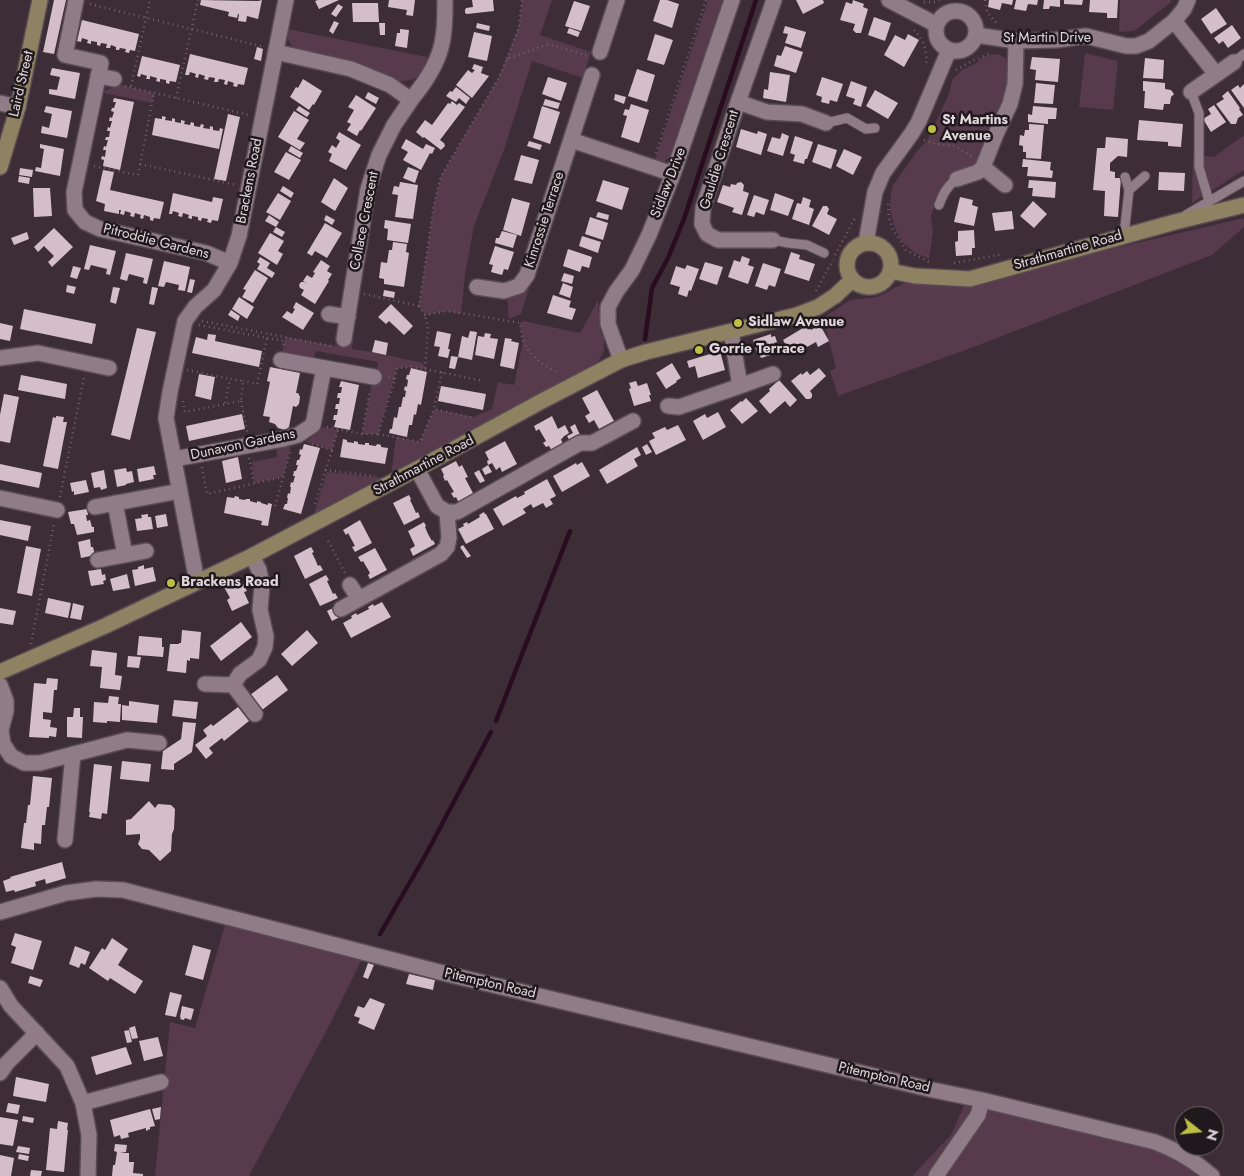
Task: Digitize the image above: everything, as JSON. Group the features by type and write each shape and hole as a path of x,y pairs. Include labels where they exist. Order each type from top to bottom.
{"street":[{"name":"Laird Street","path":"0,167 18,107 40,0"},
{"path":"76,0 65,55 100,63 98,76 114,79"},
{"name":"Brackens Road","path":"197,582 166,418 185,321 195,307 214,290 230,263 239,236 286,0"},
{"name":"Collace Crescent","path":"344,339 368,189 383,147 394,125 430,74 438,59 446,19 445,0"},
{"path":"594,54 617,0"},
{"name":"Sidlaw Drive","path":"621,360 608,324 608,307 632,270 649,235 673,174 732,0"},
{"name":"Gauldie Crescent","path":"772,240 718,240 707,234 702,224 703,208 774,0"},
{"path":"889,0 937,25"},
{"name":"St Martin Drive","path":"976,34 1016,46 1086,36 1126,46 1136,46 1149,41 1174,21 1184,9 1188,0"},
{"path":"966,6 976,28 974,41 963,50 956,52 949,50 937,37 937,25 945,15 966,6"},
{"path":"1174,21 1216,74"},
{"path":"957,179 978,172 983,167 1010,104 1015,84 1016,46"},
{"path":"866,242 875,192 883,173 917,137 919,121 949,50"},
{"path":"276,52 351,69 390,85 411,100"},
{"path":"1191,92 1239,58"},
{"name":"Kinrossie Terrace","path":"477,287 504,291 519,286 527,275 592,75"},
{"name":"Pitroddie Gardens","path":"98,76 74,192 76,210 85,222 100,229 206,253 230,263"},
{"path":"0,102 18,107"},
{"path":"738,102 767,112 802,114 826,123"},
{"path":"571,140 673,174"},
{"path":"983,167 1006,185"},
{"name":"Strathmartine Road","path":"890,271 915,276 970,279 1124,235 1244,205"},
{"path":"866,242 874,243 886,250 891,264 887,278 874,287 866,287 852,280 846,267 849,254 854,248 866,242"},
{"name":"Strathmartine Road","path":"0,672 105,626 252,556 621,360 646,352 797,316 818,307 835,296 852,280"},
{"path":"329,314 348,317"},
{"path":"731,332 740,386"},
{"path":"0,358 38,353 109,368"},
{"path":"281,360 374,377"},
{"name":"Dunavon Gardens","path":"174,460 249,449 283,439 299,439 313,425 324,368"},
{"path":"668,406 680,407 773,374"},
{"path":"418,469 437,506 447,512 457,512 580,444 592,443 633,421"},
{"path":"95,507 180,492"},
{"path":"0,498 57,510"},
{"path":"115,503 125,555"},
{"path":"341,609 441,554 447,547 449,538 447,512"},
{"path":"98,560 146,551"},
{"path":"233,685 240,674 258,660 265,647 266,636 260,610 262,585 259,570 252,556"},
{"path":"350,585 359,598"},
{"path":"205,684 233,685"},
{"path":"233,685 255,714"},
{"path":"0,686 6,702 6,711 1,730 2,744 11,756 24,763 40,763 127,740 159,744"},
{"path":"65,840 74,754"},
{"name":"Pitempton Road","path":"0,912 66,892 96,889 124,890 447,974 1155,1142 1198,1164 1212,1176"},
{"path":"0,988 11,1006 67,1066 82,1103 89,1135 88,1176"},
{"path":"0,1073 7,1063 37,1033"},
{"path":"82,1103 160,1082"},
{"path":"936,1176 978,1115 982,1100"}],"lane":[{"path":"1191,92 1199,113 1199,167 1209,201"},
{"path":"826,123 847,118 866,129 875,128"},
{"path":"1124,235 1129,190 1125,176"},
{"path":"1129,190 1145,176"},
{"path":"940,205 943,194 950,184 957,179"},
{"path":"1175,222 1244,181"},
{"name":"Gauldie Crescent","path":"772,240 807,245 824,253"}],"path":[{"path":"76,0 263,46 276,52"},
{"path":"131,87 150,0"},
{"path":"176,98 198,0"},
{"path":"426,368 428,327 425,315 419,306 434,204 441,176 498,79 519,27 522,0"},
{"path":"651,166 706,0"},
{"path":"924,71 927,63 925,48 921,37 908,24 907,19 916,3 940,0"},
{"path":"507,59 546,45 594,54"},
{"path":"955,70 990,53 1016,46"},
{"path":"114,79 117,84 262,118"},
{"path":"80,163 138,175 154,92"},
{"path":"917,137 927,136"},
{"path":"917,137 931,143 955,146 980,161 983,167"},
{"path":"140,164 249,188"},
{"path":"888,202 892,228 906,250 927,262 935,263"},
{"path":"816,292 857,214"},
{"path":"952,263 1003,254"},
{"path":"352,291 419,306"},
{"path":"425,315 447,311 520,323 523,341 529,350 543,365 559,373"},
{"path":"185,321 200,321 336,346 337,338 344,339"},
{"path":"175,367 257,384 267,338 199,326 185,321"},
{"path":"378,434 397,368 411,366 426,368 483,381"},
{"path":"313,425 420,442 434,409 442,372"},
{"path":"362,434 374,377 378,373 395,379"},
{"path":"225,403 230,379"},
{"path":"243,381 241,401 254,483"},
{"path":"170,392 182,396 185,412 241,401"},
{"path":"434,409 474,418"},
{"path":"316,504 338,430"},
{"path":"275,506 291,445 299,439 332,450"},
{"path":"202,464 207,494 283,477"},
{"path":"326,470 378,476"},
{"path":"328,541 350,585"}],"shaded area":[{"path":"522,0 552,0 540,35 591,52 583,78 532,61 504,150 474,226 465,275 461,314 447,311 425,315 419,306 434,204 441,176 498,79 519,27"},
{"path":"708,0 724,0 672,155 664,162 654,163"},
{"path":"1120,0 1171,0 1170,3 1134,31 1119,32"},
{"path":"288,29 432,58 419,76 410,80 398,81 353,63 299,51 289,42"},
{"path":"1085,53 1118,61 1113,110 1079,107"},
{"path":"993,54 1000,55 1006,59 1007,67 1010,70 1004,102 978,166 961,171 949,179 940,193 931,216 933,232 929,259 914,252 901,241 894,226 890,209 893,185 917,151 927,141 949,94 952,80 962,70 975,64 983,57"},
{"path":"117,84 154,93 152,103 104,93 108,89 116,88"},
{"path":"1244,135 1244,170 1192,203 1193,155 1214,157"},
{"path":"1244,218 1244,227 1212,255 971,348 838,396 830,371 836,368 823,318 850,300 877,297 904,283 921,280 970,282"},
{"path":"531,282 521,314 509,319 507,297 522,292"},
{"path":"598,300 600,330 604,339 604,351 598,362 547,392 391,474 396,437 420,442 434,409 473,417 492,409 498,382 514,385 523,341 520,323 523,321 580,333"},
{"path":"285,337 335,346 337,338 353,342 352,349 423,363 425,369 397,368 378,434 362,434 378,362 316,351 313,361 282,356"},
{"path":"324,427 338,430 332,450 306,442"},
{"path":"291,445 283,477 254,483 252,462 277,457 276,446"},
{"path":"327,472 386,478 314,514"},
{"path":"225,925 361,961 329,1026 249,1176 155,1176 170,1022 195,1028"},
{"path":"966,1101 972,1104 973,1113 932,1176 912,1176 951,1135"},
{"path":"998,1109 1164,1150 1205,1176 940,1176 988,1110"}],"building":[{"path":"54,0 66,0 54,54 43,52"},
{"path":"201,0 262,0 258,19 247,16 246,22 238,21 239,14 237,18 228,16 229,12 200,5"},
{"path":"339,0 319,9 315,1"},
{"path":"389,0 415,0 413,16 406,15 407,10 388,7"},
{"path":"472,0 493,0 494,11 465,13 466,8 473,7"},
{"path":"660,0 679,4 672,28 653,21"},
{"path":"796,0 823,0 824,3 803,14"},
{"path":"853,0 864,4 863,7 868,9 861,33 856,33 853,30 855,24 840,20 846,2 852,4"},
{"path":"989,0 1013,0 1012,5 1002,3 1000,10 988,7"},
{"path":"1016,0 1038,0 1037,5 1028,4 1026,11 1014,9"},
{"path":"1044,0 1060,0 1060,7 1050,6 1049,9 1043,9"},
{"path":"1064,0 1083,0 1082,5 1064,4"},
{"path":"1090,0 1118,0 1117,18 1107,18 1107,13 1089,12"},
{"path":"574,1 590,6 581,31 565,26"},
{"path":"352,3 378,3 379,22 353,22"},
{"path":"338,4 343,7 336,17 331,14"},
{"path":"1216,8 1227,24 1211,34 1201,19"},
{"path":"874,17 891,23 885,41 868,35"},
{"path":"82,20 139,34 135,51 130,50 129,53 125,52 126,49 120,48 116,50 116,47 111,45 110,48 106,48 107,44 101,43 100,46 97,45 97,42 91,41 91,44 87,43 88,40 82,38 81,42 77,41"},
{"path":"334,21 339,23 333,34 329,31"},
{"path":"379,23 385,23 385,35 380,35"},
{"path":"477,23 490,26 489,31 476,28"},
{"path":"1232,25 1241,38 1228,48 1223,41 1219,44 1214,38"},
{"path":"785,26 806,32 801,48 785,43 788,34 783,33"},
{"path":"569,28 580,32 578,37 567,33"},
{"path":"400,29 409,30 407,48 395,46 397,33 400,33"},
{"path":"474,32 492,36 487,61 468,57"},
{"path":"655,34 673,40 664,65 647,60"},
{"path":"908,34 919,40 904,67 884,55 895,35 905,40"},
{"path":"785,46 803,52 796,73 774,66 777,55 781,56"},
{"path":"257,47 263,49 261,61 254,59"},
{"path":"190,54 248,68 244,85 238,84 237,87 233,86 234,83 228,81 227,85 224,84 225,80 219,79 218,82 214,82 215,78 209,77 208,80 204,79 205,76 199,74 198,78 195,77 196,74 190,72 189,75 185,75"},
{"path":"142,56 180,65 176,82 170,81 169,84 166,83 166,80 160,79 160,82 156,81 157,78 150,76 150,79 146,79 147,76 141,74 140,77 137,76"},
{"path":"1032,57 1060,59 1058,82 1035,80 1036,70 1030,69"},
{"path":"1145,58 1164,60 1163,79 1143,78"},
{"path":"474,64 483,67 481,73 489,76 472,98 456,85 468,70 472,73 475,70 472,69"},
{"path":"52,68 80,73 75,99 49,94 49,89 57,90 60,77 50,75"},
{"path":"637,69 655,75 647,102 628,96"},
{"path":"770,72 790,75 786,102 763,98 764,89 768,90"},
{"path":"548,77 567,83 561,101 542,94"},
{"path":"822,77 843,84 837,102 830,100 829,104 821,102 822,97 816,95"},
{"path":"303,79 322,91 309,110 290,97"},
{"path":"851,81 867,87 861,107 853,104 855,99 846,96"},
{"path":"1143,81 1165,83 1165,89 1171,90 1174,94 1171,97 1170,104 1164,104 1163,110 1144,108 1145,91 1143,91"},
{"path":"1036,83 1055,85 1053,104 1034,103"},
{"path":"1244,84 1244,108 1231,90 1238,85 1240,88"},
{"path":"456,87 470,98 466,104 459,98 456,102 446,96"},
{"path":"875,90 898,103 888,119 866,106"},
{"path":"1228,91 1243,115 1238,118 1236,124 1231,124 1216,104 1224,99 1222,96"},
{"path":"368,92 379,98 376,104 365,98"},
{"path":"615,94 626,97 624,104 614,100"},
{"path":"356,95 376,108 357,136 347,130 351,124 347,122 354,110 348,107"},
{"path":"114,98 134,102 120,170 103,166 104,160 101,159 102,156 105,157 106,150 103,150 108,140 105,140 106,137 109,137 110,131 107,131 112,121 109,121 110,117 112,118 114,112 111,111 116,102 113,102"},
{"path":"545,99 560,103 558,109 543,105"},
{"path":"452,101 457,105 459,103 465,107 440,140 445,146 441,150 416,132 425,120 432,125 448,103 450,104"},
{"path":"631,104 649,110 639,143 621,137 627,116 623,115 625,109 629,110"},
{"path":"1214,105 1226,122 1211,132 1203,119 1211,114 1208,109"},
{"path":"46,106 72,111 67,138 41,133 42,126 49,128 52,114 44,112"},
{"path":"299,106 310,113 307,117 296,110"},
{"path":"542,106 560,112 550,144 533,138"},
{"path":"1033,106 1057,108 1056,119 1048,119 1048,124 1028,122 1028,114 1032,115"},
{"path":"294,111 309,120 297,139 305,143 300,150 278,137"},
{"path":"228,114 240,117 226,181 214,179"},
{"path":"162,116 166,117 165,120 172,121 172,118 175,119 175,122 181,123 181,120 185,121 184,124 190,125 191,122 194,123 194,126 200,127 201,124 204,125 203,128 210,129 210,126 213,127 213,130 219,131 220,128 223,129 219,149 152,135 155,118 162,119"},
{"path":"1139,120 1183,124 1181,147 1168,146 1168,142 1137,140"},
{"path":"1029,124 1044,125 1041,159 1026,158 1023,146 1019,145 1020,135 1024,136 1025,130 1029,130"},
{"path":"741,129 757,134 758,131 767,134 761,155 736,147"},
{"path":"339,132 361,145 346,170 329,161 332,154 328,152 332,145 336,148 340,141 336,138"},
{"path":"782,133 789,136 783,156 767,151 772,137 780,139"},
{"path":"795,136 813,142 804,164 793,161 795,155 790,153"},
{"path":"1106,137 1128,139 1127,157 1118,156 1110,163 1110,171 1115,172 1115,178 1121,178 1118,217 1104,216 1105,191 1093,190 1097,148 1105,148"},
{"path":"406,139 423,149 426,144 435,148 432,154 430,153 421,170 403,160 408,152 401,148"},
{"path":"529,141 542,145 540,150 527,146"},
{"path":"40,144 64,149 60,176 35,171 36,167 41,168 44,149 40,148"},
{"path":"818,144 837,150 831,169 812,162"},
{"path":"291,146 303,153 300,158 288,151"},
{"path":"844,149 862,157 853,175 836,166"},
{"path":"286,152 301,160 289,180 274,172"},
{"path":"521,155 539,160 532,184 514,180"},
{"path":"1023,159 1051,162 1052,178 1027,176 1028,167 1022,167"},
{"path":"408,167 419,171 415,183 403,178"},
{"path":"20,168 33,170 32,177 19,175"},
{"path":"103,170 114,172 110,190 164,202 160,219 154,218 153,221 150,220 150,217 144,215 143,219 140,218 141,215 135,213 134,217 130,216 131,213 125,211 124,215 120,214 121,210 119,210 119,214 104,211 105,204 96,201"},
{"path":"1159,172 1185,173 1184,191 1158,190"},
{"path":"19,176 30,178 29,184 18,182"},
{"path":"334,178 348,188 335,211 321,202"},
{"path":"603,180 629,188 622,210 596,201"},
{"path":"1029,180 1056,182 1055,198 1032,196 1033,188 1028,188"},
{"path":"400,182 418,185 413,219 395,217 398,195 392,194 394,186 399,187"},
{"path":"741,182 744,185 743,191 749,193 742,215 732,212 734,208 717,202 723,185 730,187 731,184 736,185"},
{"path":"283,186 294,193 291,198 280,191"},
{"path":"33,188 50,188 52,216 34,217"},
{"path":"173,193 212,202 213,197 223,199 218,221 212,220 211,223 207,222 208,219 202,218 201,221 198,220 198,217 192,216 192,219 188,218 189,215 183,213 182,217 178,216 179,213 173,211 172,214 169,214"},
{"path":"278,193 291,201 280,220 266,212"},
{"path":"775,193 794,200 788,216 770,210"},
{"path":"754,195 769,200 764,215 756,212 754,217 747,215"},
{"path":"803,197 811,200 809,207 814,209 809,225 792,219 797,203 801,204"},
{"path":"960,197 973,200 972,205 978,207 974,226 954,222"},
{"path":"512,198 530,203 521,236 503,230"},
{"path":"1033,201 1047,214 1034,228 1020,216"},
{"path":"823,206 827,206 829,209 827,214 837,219 829,235 812,226"},
{"path":"1012,211 1014,229 995,231 992,213"},
{"path":"598,212 609,215 608,220 596,217"},
{"path":"269,215 279,222 276,227 265,221"},
{"path":"326,215 335,220 332,225 324,220"},
{"path":"590,217 608,223 603,240 585,234"},
{"path":"385,220 411,224 408,243 387,240 388,229 384,228"},
{"path":"325,223 342,233 327,258 315,251 312,256 307,253"},
{"path":"276,227 285,232 282,237 273,232"},
{"path":"54,228 73,247 52,267 48,262 54,256 44,246 38,252 34,247"},
{"path":"974,230 975,248 972,248 972,255 956,256 955,242 958,241 958,231"},
{"path":"502,231 517,235 513,248 495,243 496,238 499,238"},
{"path":"27,232 29,239 14,245 11,238"},
{"path":"270,233 284,241 278,251 283,254 277,265 258,253"},
{"path":"582,236 601,242 598,253 579,246"},
{"path":"393,242 407,244 406,252 409,253 404,287 384,284 384,279 379,278 381,262 387,263 389,250 392,250"},
{"path":"90,245 116,251 110,275 106,274 107,269 91,265 89,270 84,269"},
{"path":"495,246 514,252 508,270 504,269 502,275 491,272 493,265 489,264"},
{"path":"568,249 592,257 589,268 582,266 580,272 563,266"},
{"path":"791,252 800,255 799,259 815,264 809,281 784,273"},
{"path":"126,253 153,259 147,284 143,283 144,278 129,274 127,281 120,279"},
{"path":"742,256 750,259 748,265 754,267 748,284 728,277 734,260 740,262"},
{"path":"260,257 270,263 267,268 275,273 272,278 257,269 260,264 257,262"},
{"path":"321,260 330,266 327,271 332,274 315,304 301,295 304,290 299,285 301,282 308,284 303,281 307,275 312,278 315,273 313,272"},
{"path":"164,261 190,267 185,291 178,290 179,285 166,282 164,287 158,286"},
{"path":"705,262 723,267 717,285 699,279"},
{"path":"763,263 781,269 775,287 769,285 767,290 755,286"},
{"path":"687,265 699,269 687,297 678,294 680,287 670,284 676,266 685,269"},
{"path":"73,266 81,268 77,279 70,277"},
{"path":"255,270 268,278 253,303 242,297 246,290 243,289"},
{"path":"564,273 574,276 572,284 561,281"},
{"path":"190,279 195,280 192,293 187,292"},
{"path":"563,283 573,287 570,298 559,294"},
{"path":"67,285 76,287 74,294 66,292"},
{"path":"113,287 120,288 116,304 110,302"},
{"path":"152,287 158,288 154,305 149,304"},
{"path":"384,290 395,292 394,298 383,296"},
{"path":"553,295 571,301 569,307 576,309 572,320 547,313"},
{"path":"239,297 254,307 247,319 232,309"},
{"path":"296,302 314,313 303,330 282,317 287,311 292,314"},
{"path":"391,304 413,326 404,335 389,321 386,324 378,317"},
{"path":"24,309 96,324 92,344 20,329"},
{"path":"231,310 240,316 238,321 228,315"},
{"path":"0,323 13,326 10,341 0,339"},
{"path":"808,325 811,330 820,325 829,341 818,347 816,342 801,348 798,344 789,350 783,340"},
{"path":"137,328 156,332 130,440 111,435"},
{"path":"437,331 451,334 448,358 438,356 440,347 434,346"},
{"path":"470,331 477,332 472,360 458,357 462,336 468,338"},
{"path":"485,333 491,334 490,338 498,339 494,359 475,355 478,336 484,337"},
{"path":"208,334 216,335 215,341 262,351 259,367 192,353 196,337 207,340"},
{"path":"771,334 771,337 775,336 777,342 774,343 777,353 761,358 759,353 757,353 753,340"},
{"path":"505,338 519,343 514,369 500,366"},
{"path":"375,340 388,343 386,355 372,352"},
{"path":"720,351 725,370 698,378 695,366 689,368 687,361"},
{"path":"451,356 458,357 455,369 449,368"},
{"path":"672,363 681,378 666,389 656,373"},
{"path":"270,367 300,373 296,393 300,397 299,404 296,407 293,406 289,427 285,430 269,422 270,417 263,416 270,382 267,381"},
{"path":"411,368 427,372 421,405 418,404 412,425 409,425 407,437 389,433 390,429 392,429 394,417 397,418 399,407 401,407 403,397 405,397 406,391 404,390 405,386 407,387 408,380 406,379"},
{"path":"819,368 826,376 810,391 812,397 806,399 791,381 801,373 802,375 807,371 810,375"},
{"path":"199,374 215,377 211,400 195,396"},
{"path":"21,375 67,384 65,399 18,390"},
{"path":"779,380 797,400 790,407 785,401 770,414 759,401"},
{"path":"341,381 359,385 350,430 334,427 336,420 333,420 334,415 337,415 338,409 335,409 336,404 339,404 340,398 337,398 338,393 341,393 342,387 339,387"},
{"path":"636,381 638,386 647,383 651,401 634,406 629,383"},
{"path":"441,386 486,394 483,410 438,401"},
{"path":"597,390 614,421 599,429 594,420 589,423 585,416 590,413 582,398"},
{"path":"4,394 19,397 10,443 0,441 0,415"},
{"path":"746,398 758,411 742,424 730,410"},
{"path":"718,412 726,427 703,440 693,421 705,414 707,418"},
{"path":"242,414 245,429 189,441 186,426"},
{"path":"56,416 64,417 63,422 67,422 58,469 43,466 53,417 56,418"},
{"path":"552,416 558,429 565,425 569,433 561,439 563,445 552,451 549,446 546,447 543,443 546,441 539,429 536,431 534,426"},
{"path":"575,424 580,435 570,441 567,436 573,433 570,427"},
{"path":"678,425 686,440 656,455 649,441 655,438 652,433 665,427 667,430"},
{"path":"343,439 347,440 347,442 354,443 354,441 365,445 365,443 369,443 369,445 376,446 377,444 388,448 385,464 340,457"},
{"path":"505,441 517,464 502,472 500,467 496,470 492,463 488,465 487,461 489,460 485,452"},
{"path":"304,444 320,448 301,514 283,509 285,504 287,504 288,493 290,494 291,482 293,483 295,476 293,476 294,471 296,471 298,465 296,465 297,460 299,460 301,455 299,454 300,449 302,450"},
{"path":"647,444 652,452 646,455 642,447"},
{"path":"637,447 641,455 634,459 638,466 607,484 599,470"},
{"path":"238,457 242,479 226,483 222,461"},
{"path":"456,461 459,467 462,465 468,477 465,478 474,495 459,503 451,493 454,492 447,480 445,481 441,469"},
{"path":"582,462 590,476 562,492 553,476 576,463 577,465"},
{"path":"0,464 42,473 39,488 0,480"},
{"path":"488,465 492,472 485,475 482,469"},
{"path":"154,466 156,475 153,475 154,479 139,482 137,469"},
{"path":"126,468 127,472 132,471 134,482 117,487 114,470"},
{"path":"104,470 107,488 101,490 100,487 94,488 91,473"},
{"path":"479,470 485,481 480,483 474,473"},
{"path":"547,479 556,496 550,499 553,504 546,508 543,503 533,508 531,504 523,509 526,513 503,526 493,509 516,496 517,498 525,494 524,492"},
{"path":"86,480 89,492 74,495 70,483"},
{"path":"409,495 416,513 418,512 420,517 404,525 393,503"},
{"path":"235,496 239,497 239,499 250,499 250,501 257,503 257,501 268,505 268,503 272,504 268,526 261,525 262,521 224,513 227,497 234,498"},
{"path":"87,509 87,521 90,520 92,527 94,527 94,532 77,535 74,524 71,524 68,512"},
{"path":"484,512 494,529 466,544 458,529 464,526 463,524 467,522 468,524 480,517 479,515"},
{"path":"148,514 148,517 151,517 153,529 137,531 135,519 142,518 141,515"},
{"path":"166,514 168,526 157,528 155,516"},
{"path":"0,520 31,526 28,541 0,535"},
{"path":"360,520 372,543 355,552 352,547 355,546 348,533 346,535 343,530"},
{"path":"424,522 428,534 435,544 413,556 410,549 415,546 408,531"},
{"path":"90,539 95,555 81,558 78,542"},
{"path":"463,545 471,556 467,558 460,547"},
{"path":"26,546 41,549 32,596 17,593"},
{"path":"311,547 318,566 320,565 323,570 305,579 294,556"},
{"path":"375,548 387,570 370,579 368,575 370,573 363,561 361,562 358,557"},
{"path":"144,565 144,569 153,567 156,581 135,586 132,570"},
{"path":"101,569 102,575 105,574 106,580 103,581 104,584 91,586 88,571"},
{"path":"127,574 130,588 113,591 110,579"},
{"path":"326,575 333,594 335,593 338,598 320,606 309,584"},
{"path":"241,579 247,591 244,592 249,603 232,611 227,600 230,598 224,587"},
{"path":"48,598 71,603 68,618 45,613"},
{"path":"382,602 391,617 351,638 343,623 352,618 351,616 356,613 357,615 369,609 368,607 373,604 374,606"},
{"path":"73,603 84,606 81,620 70,618"},
{"path":"337,606 342,616 332,621 327,611"},
{"path":"0,608 16,611 13,625 0,623"},
{"path":"241,622 252,637 221,661 210,646"},
{"path":"182,630 201,632 199,659 190,658 190,661 187,660 186,673 167,671 170,644 181,643"},
{"path":"307,630 318,643 292,666 281,654"},
{"path":"139,636 162,638 162,647 164,647 163,657 137,655"},
{"path":"92,650 117,653 115,675 122,676 120,690 100,688 102,667 90,666"},
{"path":"128,656 141,657 139,668 127,667"},
{"path":"277,675 288,690 262,710 250,695"},
{"path":"47,678 58,679 57,690 54,690 52,713 43,712 43,719 51,720 50,727 57,728 56,737 29,737 34,683 46,684"},
{"path":"109,696 119,697 118,704 121,704 120,722 93,722 94,702 108,703"},
{"path":"174,700 198,702 196,719 172,716"},
{"path":"129,701 159,705 157,723 122,720 122,705 129,706"},
{"path":"238,707 249,721 224,741 222,738 209,748 213,753 206,759 195,745 207,736 203,730 211,724 213,726"},
{"path":"74,708 80,708 80,717 83,717 82,738 67,737 67,717 73,717"},
{"path":"183,722 196,723 192,752 174,764 174,770 161,769 163,751 181,739"},
{"path":"122,761 151,764 149,782 120,779"},
{"path":"94,764 112,766 107,814 102,813 101,819 89,817"},
{"path":"33,776 52,778 49,807 47,807 45,825 42,825 41,844 34,843 34,850 21,848 24,823 26,823 28,805 30,805"},
{"path":"149,801 155,808 158,804 171,805 175,809 171,851 160,861 149,850 142,849 138,844 140,834 126,835 126,820 131,819"},
{"path":"62,862 66,878 46,884 45,879 35,882 36,886 15,892 14,890 6,892 3,881 10,877"},
{"path":"15,933 42,941 33,970 11,963 16,947 11,945"},
{"path":"112,938 128,949 118,965 143,981 135,994 110,978 108,981 89,968 102,948 105,950"},
{"path":"193,945 211,950 203,980 185,975"},
{"path":"75,946 90,952 85,965 81,963 79,968 69,964"},
{"path":"368,963 374,965 368,979 363,977"},
{"path":"409,974 435,980 433,990 406,984"},
{"path":"30,976 43,980 40,987 28,983"},
{"path":"170,992 182,995 176,1017 165,1015"},
{"path":"370,998 385,1004 374,1030 358,1023 360,1018 354,1016 358,1006 364,1008"},
{"path":"182,1006 194,1009 191,1020 180,1019"},
{"path":"135,1026 138,1038 132,1039 129,1028"},
{"path":"129,1030 132,1042 127,1043 124,1031"},
{"path":"158,1037 163,1056 144,1061 139,1041"},
{"path":"126,1047 132,1064 96,1075 91,1057"},
{"path":"16,1077 49,1084 46,1102 13,1096"},
{"path":"8,1103 20,1105 18,1114 6,1112"},
{"path":"161,1107 160,1119 155,1120 152,1109"},
{"path":"150,1109 155,1126 150,1127 146,1131 146,1128 128,1133 129,1137 121,1139 120,1135 114,1137 110,1120"},
{"path":"23,1116 34,1118 33,1123 22,1121"},
{"path":"0,1117 18,1120 13,1146 0,1144"},
{"path":"58,1121 68,1123 64,1172 46,1170 50,1128 57,1129"},
{"path":"115,1144 127,1145 126,1152 120,1153 129,1153 129,1162 134,1162 133,1173 143,1174 143,1176 112,1176 117,1152 114,1151"},
{"path":"18,1146 30,1148 29,1154 16,1152"},
{"path":"19,1154 29,1156 28,1161 18,1159"},
{"path":"0,1155 14,1158 11,1176 0,1176"},
{"path":"31,1170 42,1171 41,1176 30,1176"}],"waterway":[{"path":"645,339 652,288 668,258 684,219 756,0"},
{"path":"496,721 570,531"},
{"path":"380,934 425,856 491,732"}],"place":[{"name":"St Martins Avenue","path":"932,129"},
{"name":"Sidlaw Avenue","path":"738,323"},
{"name":"Gorrie Terrace","path":"699,350"},
{"name":"Brackens Road","path":"171,583"}]}
